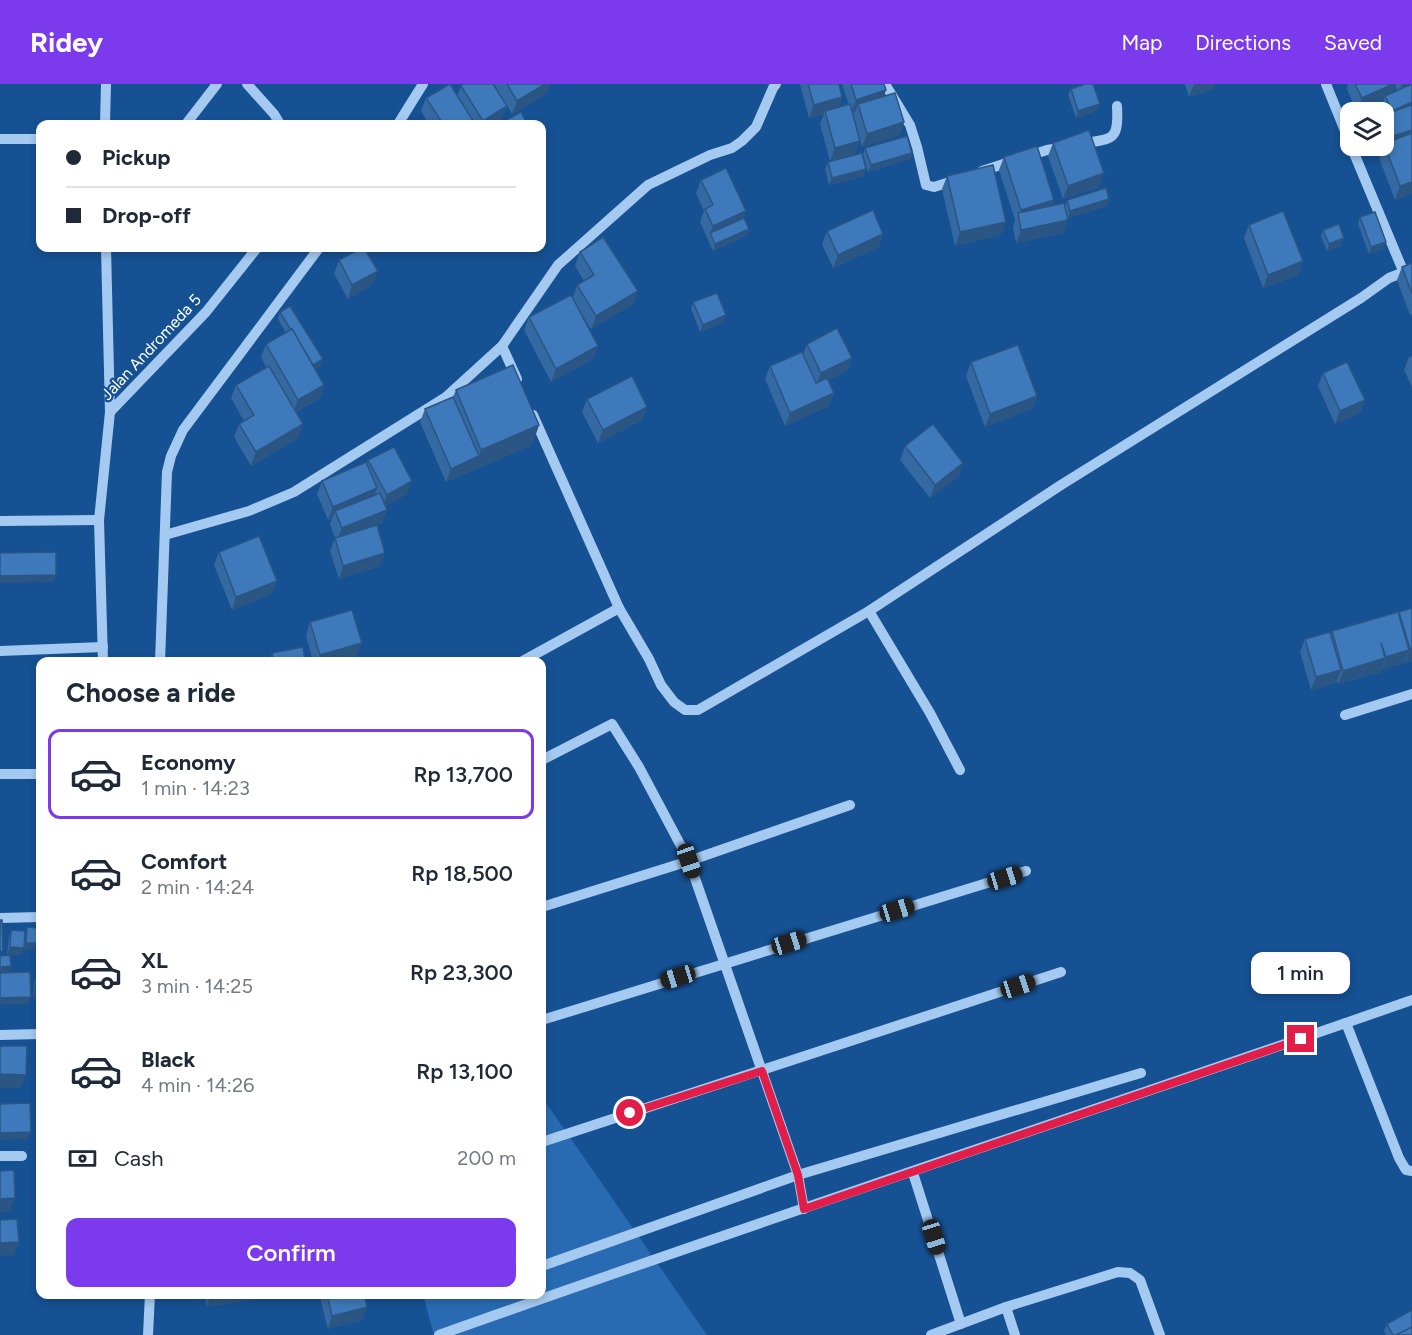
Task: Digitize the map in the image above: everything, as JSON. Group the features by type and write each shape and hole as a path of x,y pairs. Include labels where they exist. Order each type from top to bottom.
{"street":[{"path":"105,120 106,84"},
{"path":"189,120 217,84"},
{"path":"246,84 278,120"},
{"path":"400,120 423,84"},
{"path":"165,536 249,511 294,492 446,397 502,346 558,265 648,185 710,155 732,148 742,141 756,127 772,88 776,84"},
{"path":"885,84 910,125 923,180 929,187 1047,150 1108,139 1116,134 1117,106"},
{"path":"1326,84 1340,118"},
{"path":"0,139 36,139"},
{"path":"527,401 619,608 674,702 685,710 698,710 869,611 1061,485 1361,298 1389,278 1408,271 1356,156"},
{"path":"106,252 110,412"},
{"name":"Jalan Andromeda 5","path":"103,657 99,520 110,412 206,312 254,252"},
{"path":"160,657 167,472 177,441 316,252"},
{"path":"502,346 522,390"},
{"path":"0,521 99,520"},
{"path":"530,657 619,608"},
{"path":"869,611 930,712 960,770"},
{"path":"0,651 103,647"},
{"path":"1345,715 1412,694"},
{"path":"546,758 612,724 639,767 689,861 798,1175 804,1209"},
{"path":"0,774 36,774"},
{"path":"546,906 689,861 850,805"},
{"path":"546,1019 1026,871"},
{"path":"0,918 36,916"},
{"path":"546,1141 1061,972"},
{"path":"546,1297 913,1173 1412,1000"},
{"path":"1346,1023 1399,1158 1406,1170 1412,1171"},
{"path":"0,1035 36,1034"},
{"path":"546,1265 798,1175 1141,1073"},
{"path":"0,1156 22,1156"},
{"path":"913,1173 961,1324"},
{"path":"931,1335 1006,1307 1118,1272 1130,1273 1140,1280 1160,1335"},
{"path":"148,1335 150,1299"},
{"path":"439,1335 540,1299"},
{"path":"1006,1307 1015,1335"}],"shaded area":[{"path":"546,1103 707,1335 434,1335 424,1299 546,1299"}],"building":[{"path":"450,84 472,120 440,120 426,98"},
{"path":"463,84 493,84 507,106 482,120 461,86"},
{"path":"507,84 545,84 517,101"},
{"path":"808,84 839,84 842,97 814,105"},
{"path":"851,84 884,84 886,90 856,100"},
{"path":"1093,84 1100,104 1078,111 1071,89"},
{"path":"1355,84 1393,84 1362,98"},
{"path":"1412,84 1412,102 1394,110 1394,102 1388,102 1385,96"},
{"path":"895,93 904,122 867,134 858,104"},
{"path":"850,104 860,141 835,148 825,111"},
{"path":"1412,105 1412,130 1394,136 1394,111"},
{"path":"521,112 525,120 506,120"},
{"path":"1089,130 1104,173 1068,186 1053,143"},
{"path":"1412,133 1412,182 1400,186 1389,156 1394,156 1394,140"},
{"path":"907,136 912,153 871,165 865,148"},
{"path":"1037,146 1054,200 1021,210 1004,157"},
{"path":"862,153 866,169 832,178 828,162"},
{"path":"993,165 1006,222 960,232 947,176"},
{"path":"726,168 746,211 713,226 705,209 713,205 701,180"},
{"path":"1106,188 1109,199 1070,211 1067,200"},
{"path":"1064,203 1068,220 1021,230 1018,213"},
{"path":"873,210 883,234 838,255 827,231"},
{"path":"1283,211 1303,261 1268,275 1249,225"},
{"path":"1375,212 1386,242 1371,247 1360,217"},
{"path":"744,218 749,229 715,244 710,233"},
{"path":"1339,224 1344,238 1329,244 1323,230"},
{"path":"603,237 638,291 596,316 577,285 594,275 580,252"},
{"path":"354,252 366,252 378,271 352,285 339,260"},
{"path":"1412,263 1412,294 1402,267"},
{"path":"717,293 726,315 703,325 693,302"},
{"path":"571,295 598,346 556,369 529,317"},
{"path":"290,306 323,359 313,365 280,312"},
{"path":"837,328 852,358 821,373 807,344"},
{"path":"292,329 324,385 298,400 266,344"},
{"path":"1018,345 1037,396 990,414 971,362"},
{"path":"802,352 816,383 827,378 834,393 790,413 770,366"},
{"path":"1347,362 1365,400 1340,411 1323,373"},
{"path":"513,365 539,425 481,450 456,390"},
{"path":"269,366 303,424 256,452 239,424 254,415 236,385"},
{"path":"632,376 647,407 603,430 587,399"},
{"path":"453,397 479,456 451,469 425,409"},
{"path":"933,424 963,463 935,485 905,446"},
{"path":"394,447 412,481 387,495 368,460"},
{"path":"366,462 377,488 333,507 322,481"},
{"path":"380,493 387,510 342,528 335,511"},
{"path":"377,525 385,553 343,566 335,538"},
{"path":"259,536 277,581 236,597 219,552"},
{"path":"56,552 56,575 0,576 0,553"},
{"path":"1412,608 1412,649 1410,649 1399,612"},
{"path":"352,610 362,643 320,655 310,622"},
{"path":"1398,612 1409,650 1386,657 1381,643 1385,658 1343,671 1332,631"},
{"path":"1330,632 1341,670 1316,677 1305,639"},
{"path":"303,647 304,657 273,657 272,653"},
{"path":"0,920 2,920 3,951 0,951"},
{"path":"27,927 36,928 36,943 26,943"},
{"path":"11,930 25,931 24,948 10,947"},
{"path":"10,955 11,966 0,967 0,956"},
{"path":"30,972 31,997 0,998 0,973"},
{"path":"0,1046 27,1046 26,1075 0,1074"},
{"path":"30,1103 31,1132 0,1133 0,1104"},
{"path":"14,1170 15,1198 0,1199 0,1171"},
{"path":"17,1219 19,1242 0,1243 0,1220"},
{"path":"328,1299 365,1299 367,1307 332,1316"},
{"path":"1412,1310 1412,1327 1393,1335 1387,1324"},
{"path":"1412,1327 1412,1335 1398,1335 1398,1334"}],"route":[{"path":"630,1113 762,1071 798,1175 804,1209 1301,1039"}]}
